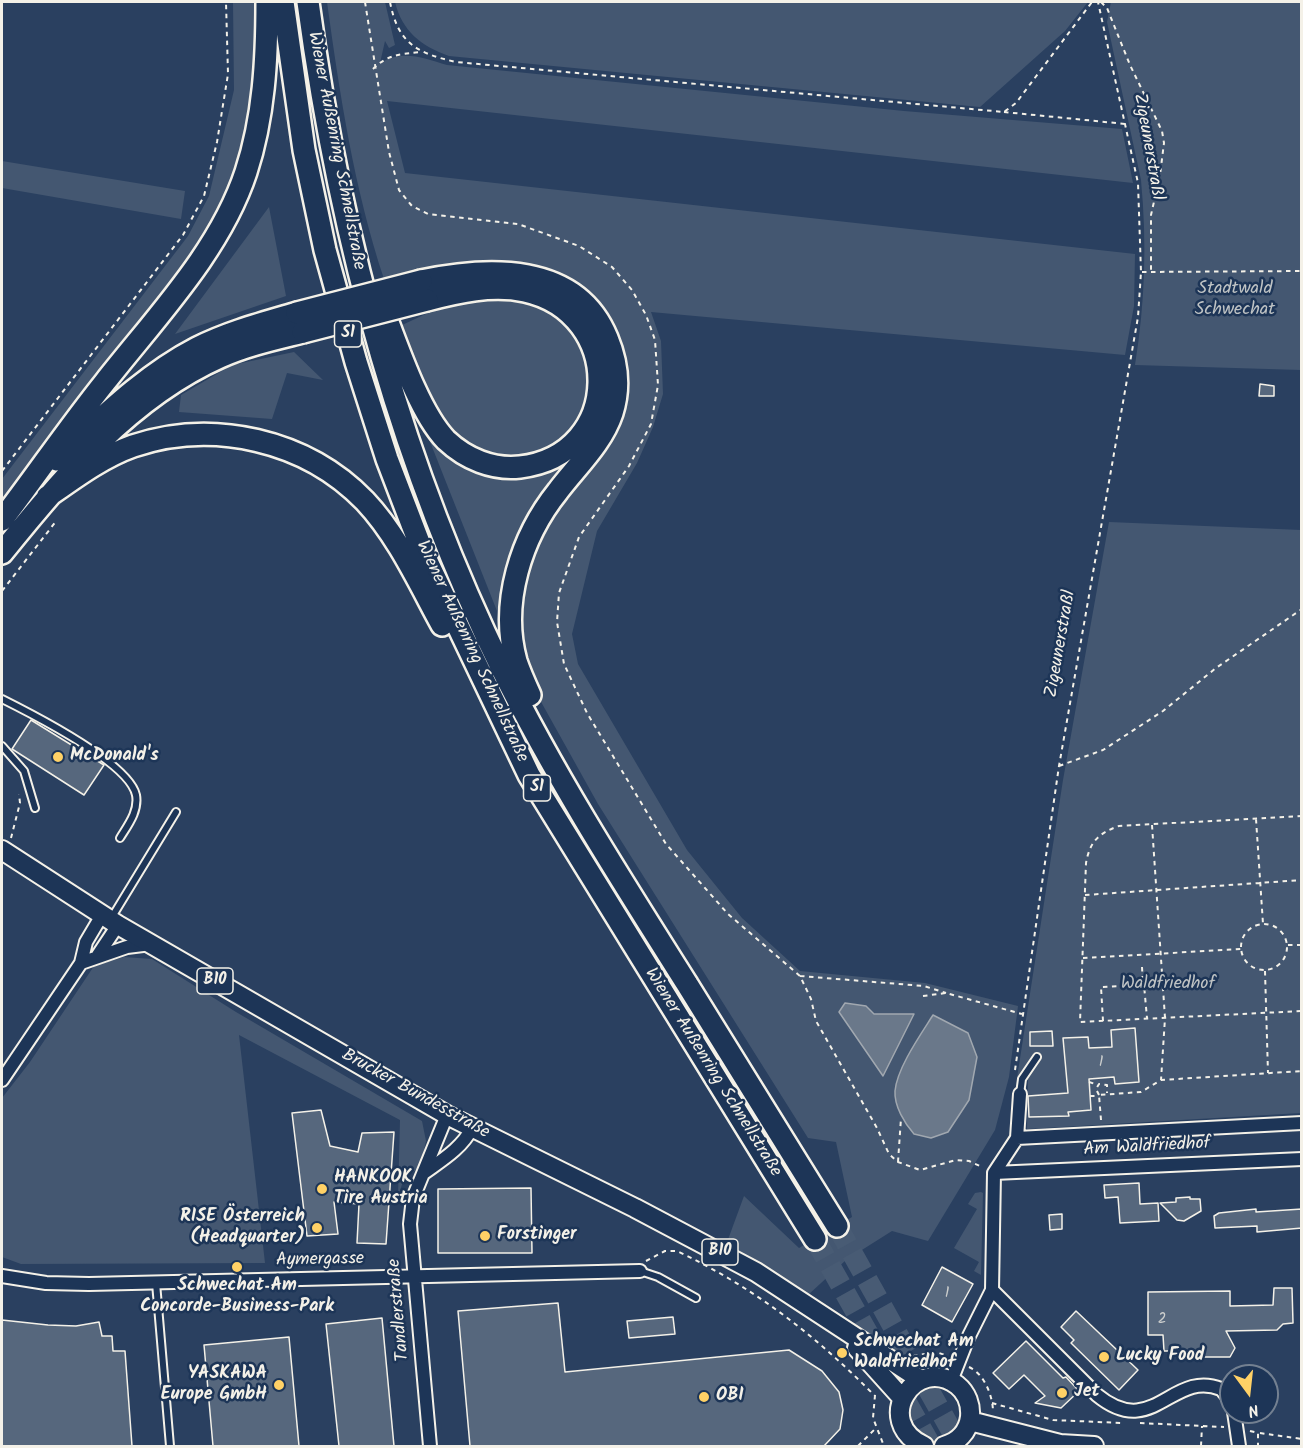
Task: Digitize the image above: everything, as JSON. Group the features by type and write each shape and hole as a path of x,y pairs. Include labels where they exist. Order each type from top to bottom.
{"highway":[{"path":"2,520 27,488 58,441 187,278 206,251 234,201 245,174 261,111 267,2"},
{"name":"Wiener Außenring Schnellstraße","path":"283,2 304,150 325,250 356,362 387,459 415,532 467,651 529,775 815,1239"},
{"name":"Wiener Außenring Schnellstraße","path":"308,2 319,84 357,270 390,383 428,496 502,668 636,905 837,1226"},
{"path":"357,270 378,296 405,363 435,426 460,452 496,466 525,466 554,458 579,437 589,423 599,394 599,366 589,338 570,314 542,296 505,289 424,290"},
{"path":"27,488 106,414 175,361 220,337 300,322 424,290 464,273 494,271 543,278 574,295 597,318 612,348 616,388 606,427 542,512 530,534 516,574 512,606 513,641 516,661 532,702 536,731"},
{"path":"2,553 71,469 110,433 173,383 198,368 300,322"},
{"path":"47,497 113,454 154,440 205,434 249,438 274,445 331,473 364,501 393,537 445,631 467,651"}],"main road":[{"name":"Brucker Bundesstraße","path":"2,850 110,920 447,1115 699,1241 756,1272 836,1326"},
{"name":"B10","path":"836,1326 921,1380"},
{"name":"B10","path":"836,1326 902,1398"},
{"path":"915,1445 902,1426 899,1417 902,1398 907,1390 921,1380 936,1377 951,1381 968,1398 970,1421 964,1434 953,1443 944,1446"},
{"path":"970,1421 1060,1444 1094,1446"}],"street":[{"path":"99,955 110,920"},
{"path":"2,1080 81,963 86,942 110,920"},
{"path":"81,963 127,947 152,944"},
{"path":"951,1381 968,1338 992,1290 994,1173 1017,1138 1020,1094"},
{"name":"Tandlerstraße","path":"430,1446 410,1224 413,1198 447,1115"},
{"name":"Am Waldfriedhof","path":"1017,1138 1302,1123"},
{"path":"424,1173 449,1155 467,1138 472,1128"},
{"name":"Am Waldfriedhof","path":"994,1173 1302,1159"},
{"name":"Aymergasse","path":"2,1276 46,1284 640,1271"},
{"path":"992,1290 1097,1395 1114,1407 1131,1412 1145,1410 1193,1385 1200,1384 1219,1389"},
{"path":"1236,1424 1239,1446"}],"lane":[{"path":"2,699 72,738 111,764 130,782 136,795 137,809 120,838"},
{"path":"2,746 24,771 35,808"},
{"path":"110,920 176,812"},
{"path":"1020,1094 1022,1079 1036,1057"},
{"path":"640,1271 658,1277 696,1298"},
{"path":"156,1283 170,1446"}],"path":[{"path":"2,471 183,235 204,196 217,142 228,74 226,2"},
{"path":"390,2 399,32 421,52"},
{"path":"1004,112 1016,103 1092,2"},
{"path":"1100,2 1107,8 1130,65 1162,131 1164,143 1160,175 1151,215 1151,273"},
{"name":"Zigeunerstraßl","path":"1020,1094 1014,1083 1059,766 1131,357 1141,272 1138,183 1100,2"},
{"path":"373,69 383,59 393,55 421,52 456,62 1126,124"},
{"path":"1141,272 1302,271"},
{"path":"2,591 57,520"},
{"path":"1059,766 1103,750 1163,711 1216,668 1302,609"},
{"path":"2,850 14,834 20,803 18,784"},
{"path":"1302,816 1119,826 1104,831 1094,840 1086,863 1080,1022 1302,1011"},
{"path":"1256,819 1263,924"},
{"path":"1152,825 1165,1018 1161,1080"},
{"path":"1085,895 1302,880"},
{"path":"1263,924 1277,928 1284,935 1288,945 1282,963 1265,971 1248,965 1241,950 1246,932 1263,924"},
{"path":"1288,945 1302,945"},
{"path":"1083,958 1241,950"},
{"path":"1142,967 1147,1019"},
{"path":"1265,971 1268,1072"},
{"path":"800,976 924,986 1023,1014"},
{"path":"1102,1021 1101,987 1143,985"},
{"path":"923,996 946,993"},
{"path":"811,999 816,1022 889,1154 898,1162 920,1170 956,1161 969,1161 994,1173"},
{"path":"1090,1096 1141,1092 1161,1080 1302,1071"},
{"path":"1089,1083 1107,1085 1107,1093"},
{"path":"1098,1085 1096,1091 1100,1095 1102,1135"},
{"path":"898,1162 901,1118"},
{"path":"640,1271 651,1257 665,1251 677,1251 696,1260 768,1301 831,1351 875,1396"},
{"path":"992,1403 1053,1420 1122,1423"},
{"path":"1133,1423 1212,1426"},
{"path":"1202,1426 1202,1446"},
{"path":"858,1446 875,1429 884,1446"},
{"path":"1258,1433 1302,1439"}],"green space":[{"path":"233,2 257,2 252,104 240,164 231,188 193,255 2,501 2,479 188,236 209,196 234,90"},
{"path":"327,2 385,2 395,45 389,48 385,41 380,63 397,56 413,56 447,65 904,111 1122,129 1133,183 387,101 405,173 1135,254 1134,306 1125,355 651,312 661,341 663,394 653,427 637,463 597,531 572,634 578,664 687,850 742,918 800,971 925,983 1018,1006 1009,1077 995,1130 928,1241 892,1231 846,1260 808,1295 726,1245 744,1196 799,1248 852,1217 836,1142 808,1138 598,804 540,700 520,650 517,620 535,541 623,406 627,376 624,350 613,324 593,296 572,279 521,264 482,260 384,279 356,176"},
{"path":"395,2 1088,2 1065,31 980,107 449,56 414,36 402,21"},
{"name":"Stadtwald Schwechat","path":"1111,2 1301,2 1301,370 1135,365 1144,273 1143,204 1141,180 1107,22"},
{"path":"2,161 185,191 181,219 2,188"},
{"path":"269,207 286,296 175,334"},
{"path":"493,295 531,299 556,312 579,335 592,368 582,421 549,452 518,460 478,453 455,439 435,409 413,366 400,326 430,312 428,306"},
{"path":"294,352 323,380 287,373 272,419 179,412 181,395 232,365"},
{"path":"425,429 493,474 579,448 581,451 523,523 507,565 497,611"},
{"name":"Waldfriedhof","path":"1109,522 1301,530 1301,1113 1027,1129 1028,1080 1017,1078 1063,780"},
{"path":"124,957 152,959 236,1012 422,1121 426,1141 421,1163 416,1170 404,1178 398,1197 400,1120 239,1035 265,1263 21,1264 2,1257 2,1098 30,1062 94,966"},
{"path":"975,1193 983,1193 981,1275 974,1271 979,1262 954,1248 977,1209 968,1204"}],"shaded area":[{"path":"845,1003 866,1006 874,1014 914,1014 883,1076 839,1012"},
{"path":"933,1015 968,1033 977,1057 969,1100 948,1132 931,1138 914,1134 898,1109 895,1091 905,1062"}],"building":[{"path":"1260,384 1274,386 1274,396 1259,396"},
{"name":"McDonald's","path":"31,720 104,765 84,795 12,749"},
{"path":"1135,1028 1139,1082 1115,1084 1114,1077 1089,1079 1091,1110 1068,1112 1069,1116 1029,1117 1028,1096 1068,1093 1063,1038 1088,1037 1089,1048 1112,1047 1111,1030"},
{"path":"1052,1031 1053,1046 1030,1046 1030,1032"},
{"path":"321,1110 330,1146 358,1152 362,1133 394,1132 386,1244 357,1243 359,1204 334,1202 338,1234 307,1236 292,1113"},
{"path":"1139,1183 1140,1204 1158,1203 1159,1221 1120,1223 1118,1197 1105,1198 1104,1185"},
{"name":"Forstinger","path":"531,1188 532,1253 438,1253 438,1189"},
{"path":"1190,1197 1190,1199 1200,1199 1201,1211 1184,1221 1177,1220 1160,1203 1176,1202 1176,1198"},
{"path":"1256,1209 1256,1212 1302,1209 1302,1228 1257,1232 1257,1226 1215,1228 1214,1216 1219,1213"},
{"path":"1062,1214 1062,1229 1050,1230 1049,1215"},
{"path":"942,1267 973,1284 952,1322 922,1305"},
{"path":"1274,1288 1292,1288 1293,1323 1283,1324 1277,1330 1226,1331 1235,1348 1230,1357 1196,1357 1194,1351 1164,1351 1163,1335 1148,1335 1148,1292 1230,1291 1230,1306 1273,1305"},
{"name":"OBI","path":"558,1303 565,1372 789,1350 822,1371 839,1392 843,1410 840,1429 824,1446 470,1446 458,1311"},
{"name":"Lucky Food","path":"1076,1311 1138,1370 1119,1390 1071,1343 1074,1340 1061,1327"},
{"path":"673,1317 675,1334 629,1338 627,1321"},
{"path":"382,1318 394,1446 339,1446 326,1324"},
{"path":"2,1320 76,1326 99,1322 102,1336 112,1336 113,1351 125,1351 132,1446 2,1446"},
{"path":"289,1337 299,1446 213,1446 204,1345"},
{"path":"1026,1341 1079,1391 1061,1408 1035,1403 1045,1396 1024,1375 1009,1389 993,1373"}],"tunnel":[{"path":"837,1226 960,1446"},
{"path":"815,1239 931,1446"}],"place":[{"name":"McDonald's","path":"58,757"},
{"name":"HANKOOK Tire Austria","path":"322,1189"},
{"name":"RISE Österreich (Headquarter)","path":"317,1228"},
{"name":"Forstinger","path":"485,1236"},
{"name":"Schwechat Am Concorde-Business-Park","path":"237,1267"},
{"name":"Schwechat Am Waldfriedhof","path":"842,1353"},
{"name":"Lucky Food","path":"1104,1357"},
{"name":"YASKAWA Europe GmbH","path":"279,1385"},
{"name":"Jet","path":"1062,1393"},
{"name":"OBI","path":"704,1397"}]}
